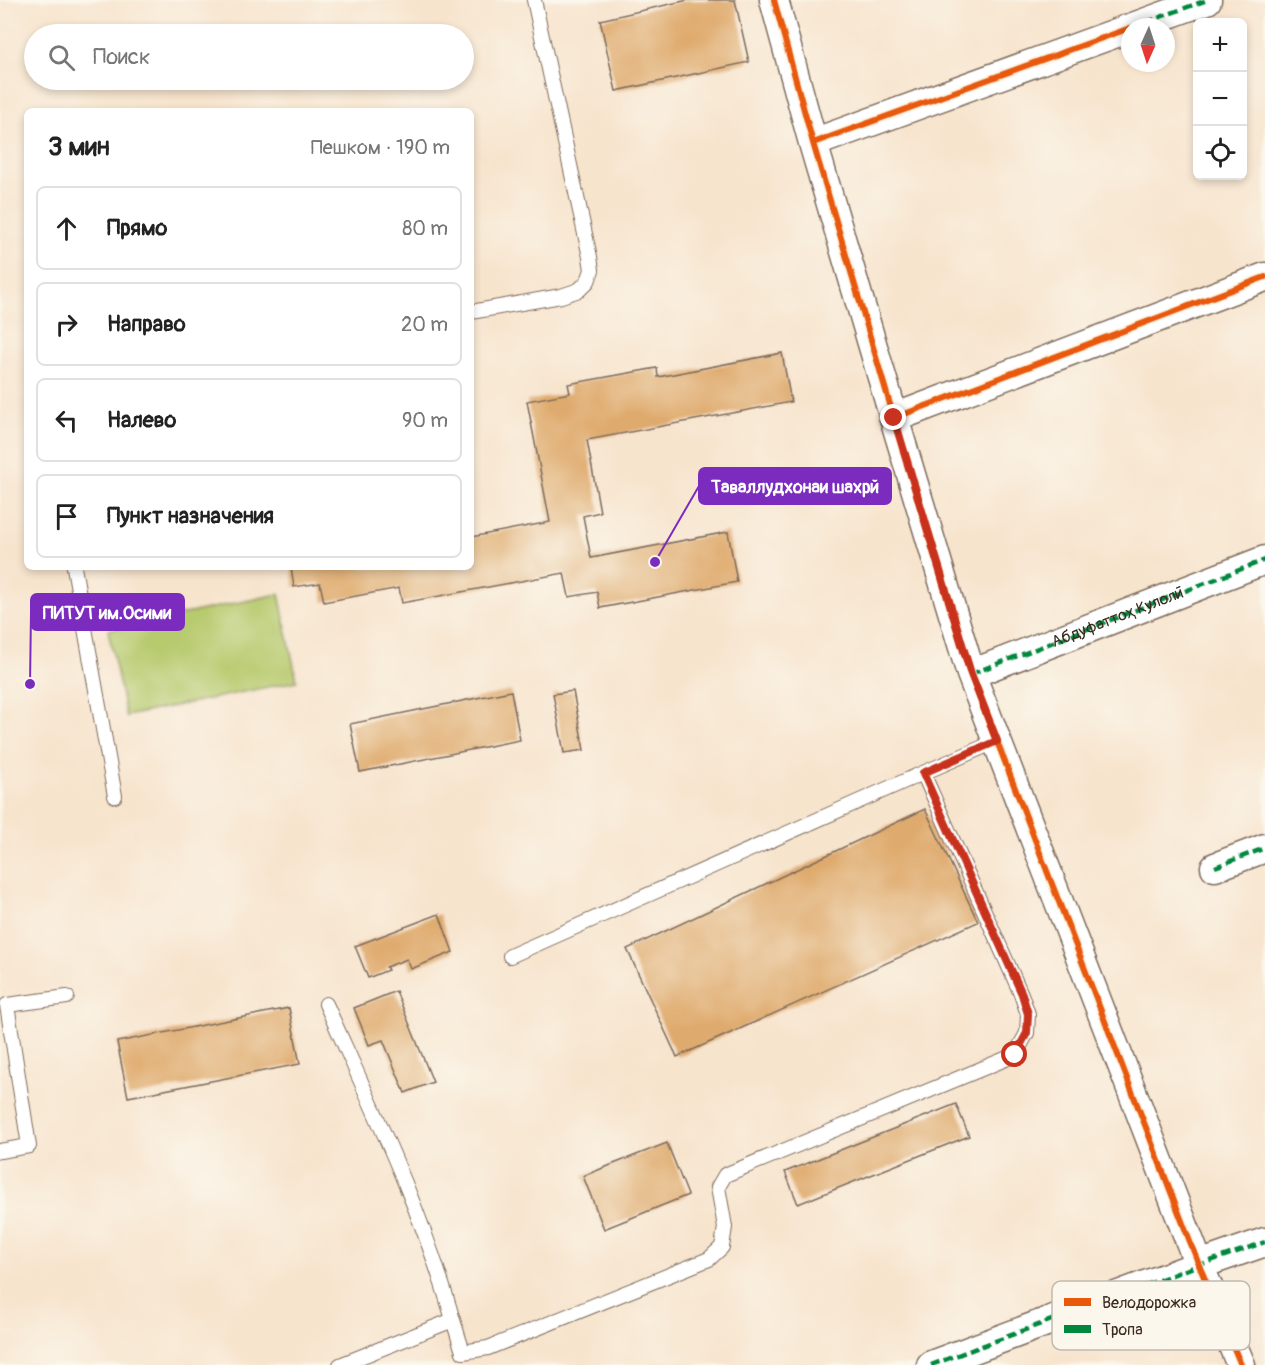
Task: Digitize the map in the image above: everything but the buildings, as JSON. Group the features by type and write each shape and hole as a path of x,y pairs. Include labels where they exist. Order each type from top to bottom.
{"street":[{"path":"774,0 813,143 971,674 1206,1281"},
{"path":"1158,18 1207,0"},
{"path":"813,143 1121,32"},
{"path":"894,418 1265,277"},
{"name":"Абдуфаттоҳ Кулолӣ","path":"971,674 1265,560"},
{"path":"1215,867 1265,848"},
{"path":"1156,1281 1265,1242"},
{"path":"931,1365 1052,1320"},
{"path":"1235,1350 1241,1365"}],"lane":[{"path":"474,311 561,296 579,290 588,281 592,270 534,0"},
{"path":"75,570 115,796"},
{"path":"510,956 997,741"},
{"path":"326,1004 398,1164 444,1288 462,1352 488,1348 709,1259 722,1247 725,1227 718,1187 724,1175 1015,1055 1027,1033 1028,1014 1022,994 923,773"},
{"path":"0,1151 29,1146 7,1005 67,997"},
{"path":"340,1365 453,1320"}],"green space":[{"path":"279,594 297,681 126,716 108,630"}],"marked path":[{"path":"1158,18 1207,0"},
{"path":"971,674 1265,560"},
{"path":"1215,867 1265,848"},
{"path":"1156,1281 1265,1242"},
{"path":"931,1365 1052,1320"}],"cycle path":[{"path":"774,0 813,143 971,674 1206,1281"},
{"path":"813,143 1121,31"},
{"path":"894,418 1265,277"},
{"path":"1235,1350 1241,1365"}],"place":[{"name":"Таваллудхонаи шахрй","path":"655,562"},
{"name":"ПИТУТ им.Осими","path":"30,684"}],"route":[{"path":"894,418 971,674 997,741 923,773 1022,994 1028,1014 1027,1033 1015,1055"}]}
